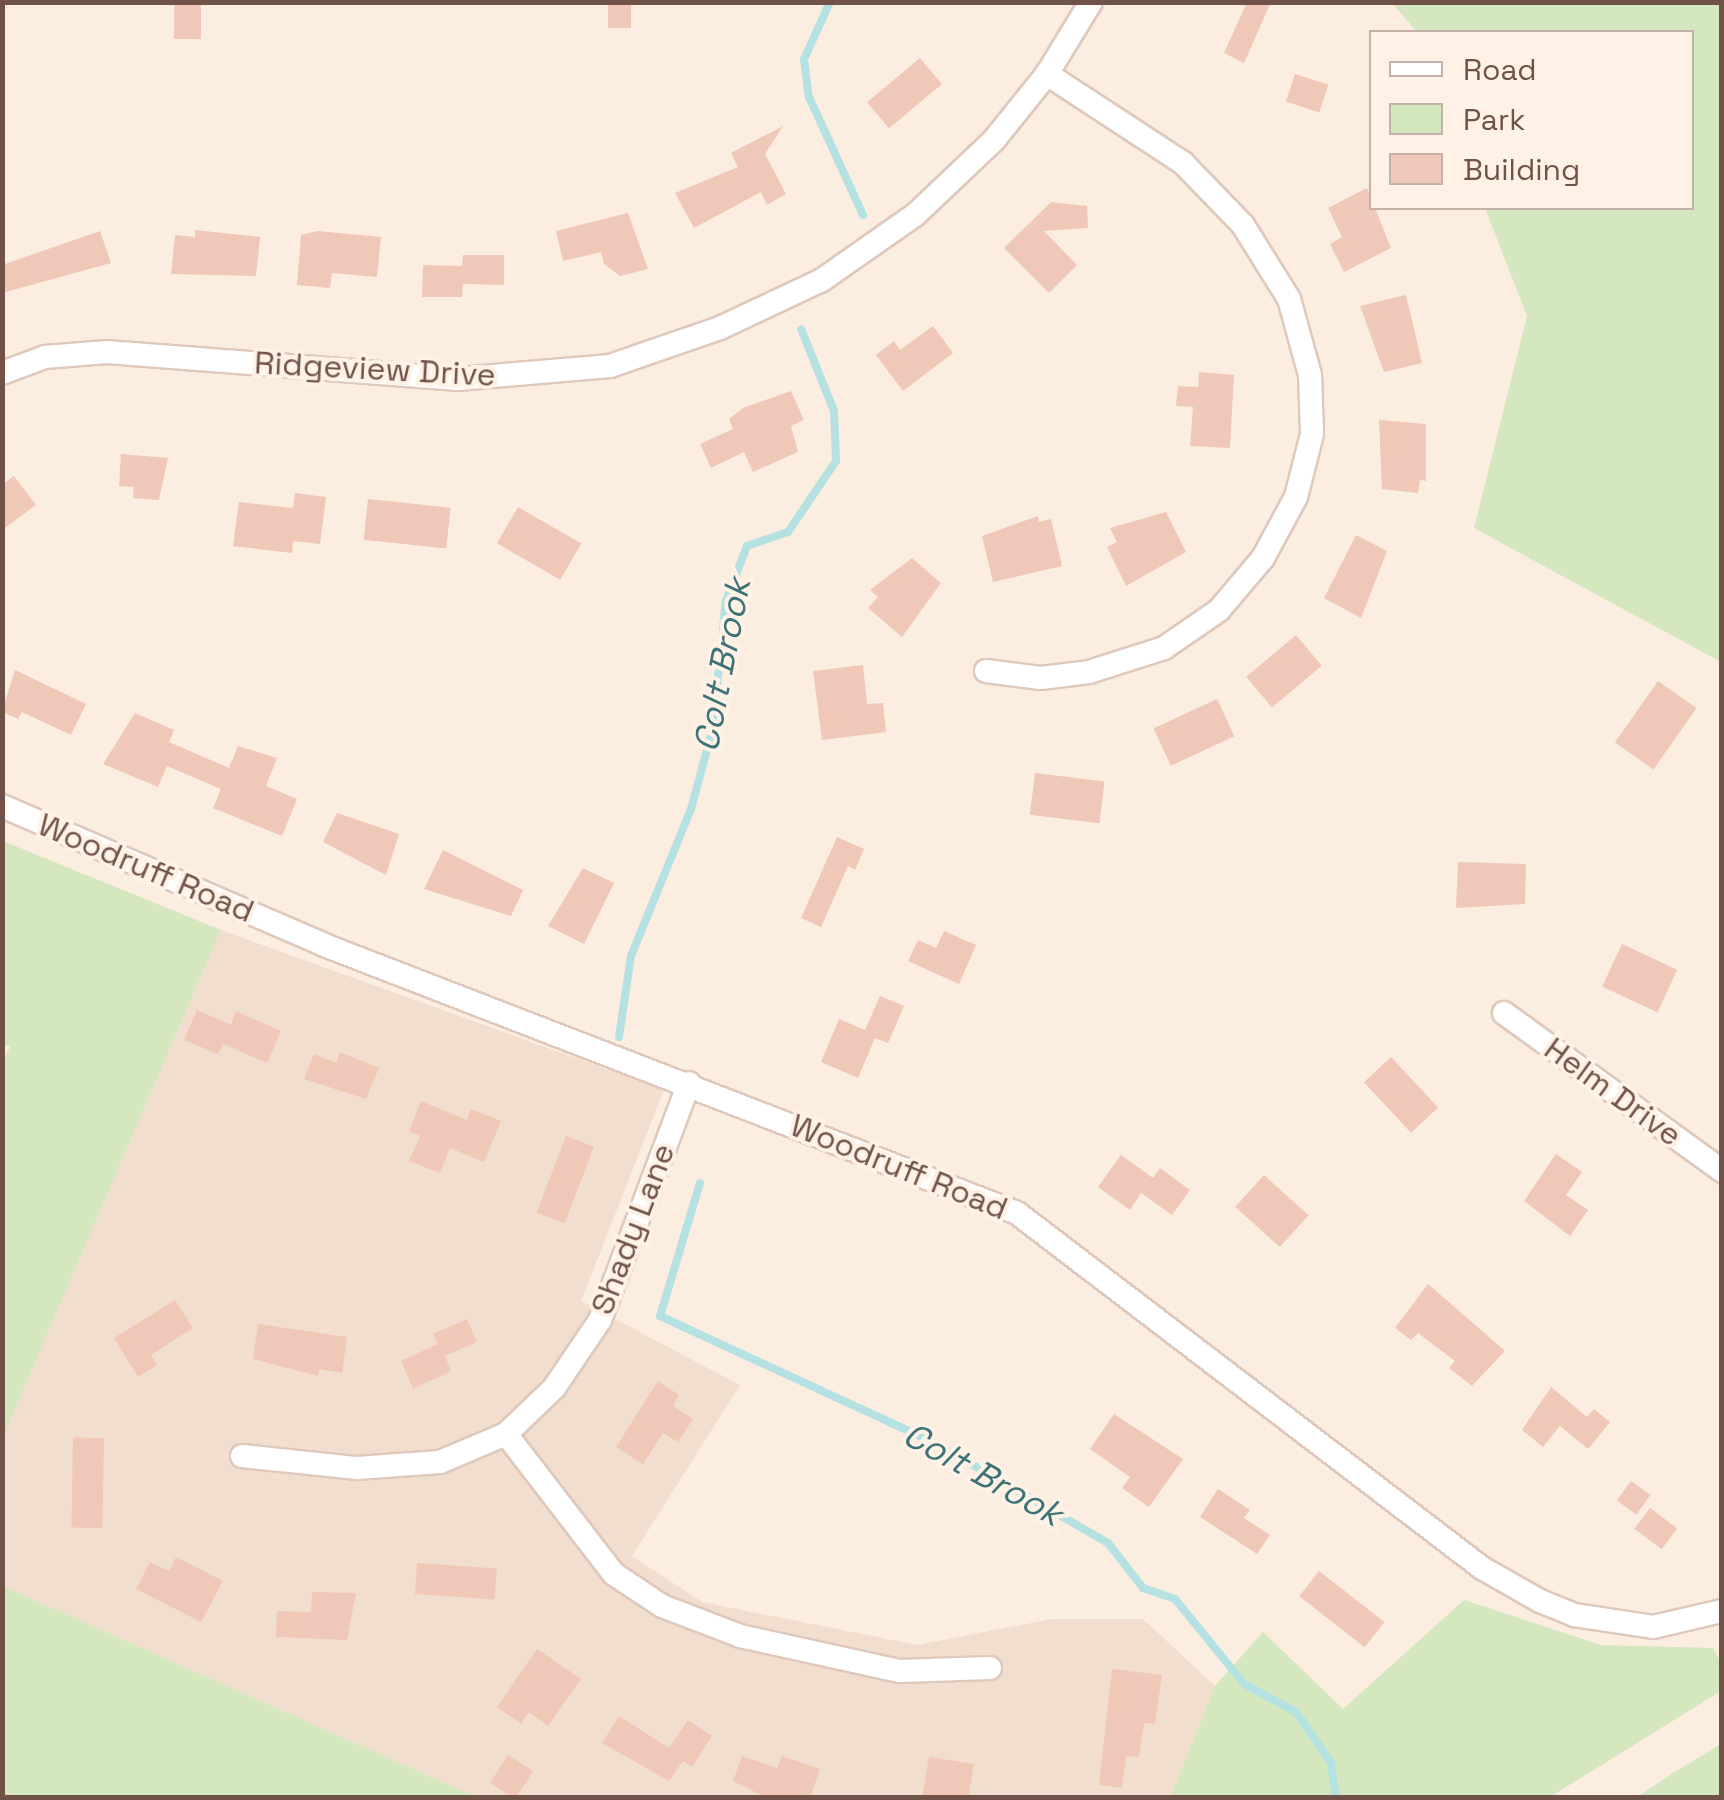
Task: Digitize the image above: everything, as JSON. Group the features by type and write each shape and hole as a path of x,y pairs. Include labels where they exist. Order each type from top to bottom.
{"street":[{"name":"Ridgeview Drive","path":"2,373 46,357 107,352 458,379 610,366 720,328 822,280 915,215 994,140 1047,74 1091,2"},
{"path":"986,671 1041,678 1089,672 1164,648 1219,610 1263,558 1296,498 1312,434 1310,375 1289,299 1243,225 1183,163 1047,74"},
{"name":"Woodruff Road","path":"2,806 324,945 1017,1213 1482,1568 1540,1601 1574,1615 1653,1627 1722,1611"},
{"name":"Helm Drive","path":"1504,1013 1722,1170"},
{"name":"Shady Lane","path":"242,1456 358,1468 440,1462 506,1434 554,1388 600,1320 688,1083"},
{"path":"506,1434 614,1574 662,1606 740,1636 899,1671 990,1668"}],"shaded area":[{"path":"221,930 664,1090 581,1301 740,1385 632,1556 702,1602 917,1645 1052,1619 1143,1619 1215,1686 1170,1797 476,1797 3,1586 3,1437"}],"green space":[{"path":"1392,3 1721,3 1721,662 1474,528 1527,316 1486,210 1694,210 1694,30 1415,30"},
{"path":"3,841 221,930 3,1437 2,1062 10,1047 2,1043"},
{"path":"3,1586 476,1797 3,1797"},
{"path":"1464,1600 1601,1645 1713,1648 1721,1663 1721,1691 1550,1797 1170,1797 1215,1686 1263,1632 1343,1709"},
{"path":"1721,1744 1721,1797 1637,1797 1673,1773"}],"building":[{"path":"174,2 201,2 201,39 174,39"},
{"path":"608,2 631,2 631,28 608,28"},
{"path":"1247,2 1271,2 1244,63 1224,53"},
{"path":"920,58 942,84 889,128 867,102"},
{"path":"1295,74 1328,85 1319,112 1286,102"},
{"path":"783,126 765,154 786,194 767,205 761,192 694,228 675,193 738,167 731,153"},
{"path":"1367,188 1369,210 1376,210 1391,248 1344,272 1330,244 1342,237 1328,208"},
{"path":"1051,202 1087,206 1088,228 1044,231 1077,265 1049,293 1004,248"},
{"path":"628,213 648,269 620,276 604,264 601,252 563,261 556,231"},
{"path":"195,230 260,237 256,276 171,274 175,235 195,237"},
{"path":"100,231 111,263 2,293 2,265"},
{"path":"317,231 381,237 377,277 332,273 330,288 297,285 301,235"},
{"path":"463,255 504,255 504,285 463,284 462,297 422,297 423,265 462,266"},
{"path":"1406,295 1422,363 1384,372 1360,306"},
{"path":"933,326 953,353 903,391 876,355 894,341 900,350"},
{"path":"1199,372 1234,375 1230,448 1190,446 1193,407 1176,406 1178,386 1198,387"},
{"path":"791,391 804,420 791,426 798,452 753,472 744,452 711,468 700,444 733,429 729,419 743,408"},
{"path":"1379,420 1426,424 1426,481 1420,480 1418,493 1382,489"},
{"path":"121,454 168,458 159,500 133,498 134,487 119,486"},
{"path":"14,476 36,505 2,530 2,485"},
{"path":"295,493 326,497 320,544 293,541 292,553 233,546 239,502 293,508"},
{"path":"368,499 451,508 446,548 364,540"},
{"path":"518,507 581,544 560,580 497,543"},
{"path":"1166,512 1186,552 1126,586 1107,547 1117,542 1110,528"},
{"path":"1038,516 1039,522 1051,519 1062,566 993,582 982,536"},
{"path":"1356,535 1387,551 1361,618 1324,598"},
{"path":"912,558 941,583 902,637 868,608 878,597 870,590"},
{"path":"1296,635 1322,666 1272,707 1246,677"},
{"path":"863,665 867,704 883,703 886,732 822,740 813,671"},
{"path":"15,670 86,704 71,735 22,712 18,719 2,712"},
{"path":"1658,681 1697,708 1653,769 1615,742"},
{"path":"1217,699 1234,736 1171,766 1154,729"},
{"path":"135,713 174,730 169,742 229,768 238,746 277,758 266,786 297,799 282,836 213,808 221,789 167,766 158,787 103,764"},
{"path":"1035,773 1104,782 1099,823 1030,815"},
{"path":"337,813 399,834 386,875 323,842"},
{"path":"837,837 864,849 855,870 848,866 821,927 801,918"},
{"path":"443,850 523,890 511,916 424,889"},
{"path":"1458,862 1526,864 1525,904 1456,908"},
{"path":"583,868 614,883 584,944 548,926"},
{"path":"944,931 976,945 959,984 908,961 918,940 936,948"},
{"path":"1622,944 1677,970 1657,1012 1602,987"},
{"path":"880,996 904,1006 888,1043 875,1038 858,1078 821,1062 839,1019 865,1030"},
{"path":"197,1010 231,1025 236,1011 281,1031 267,1063 223,1044 218,1054 184,1040"},
{"path":"340,1052 379,1068 366,1099 304,1079 314,1054 336,1063"},
{"path":"1391,1057 1438,1107 1411,1133 1364,1082"},
{"path":"421,1101 467,1120 471,1109 501,1121 484,1162 450,1148 440,1173 409,1161 420,1136 409,1131"},
{"path":"566,1136 594,1147 565,1223 537,1213"},
{"path":"1556,1154 1582,1172 1566,1195 1588,1210 1570,1236 1524,1201"},
{"path":"1121,1155 1153,1178 1160,1168 1190,1190 1172,1215 1141,1193 1130,1210 1098,1187"},
{"path":"1264,1175 1309,1215 1280,1247 1235,1207"},
{"path":"1428,1284 1505,1351 1472,1386 1449,1368 1455,1361 1418,1333 1411,1340 1395,1328"},
{"path":"175,1300 193,1328 151,1355 157,1365 138,1377 114,1338"},
{"path":"467,1319 477,1342 445,1356 451,1371 413,1389 401,1361 438,1344 433,1334"},
{"path":"258,1324 347,1337 342,1373 320,1369 318,1376 253,1359"},
{"path":"658,1381 679,1395 673,1406 693,1419 678,1442 663,1433 643,1464 616,1447"},
{"path":"1551,1387 1587,1417 1594,1409 1610,1422 1588,1449 1560,1426 1543,1447 1522,1430"},
{"path":"1114,1414 1183,1459 1149,1507 1122,1488 1130,1477 1090,1449"},
{"path":"73,1437 104,1438 102,1528 71,1527"},
{"path":"1631,1481 1650,1495 1636,1515 1617,1500"},
{"path":"1218,1489 1250,1510 1244,1518 1270,1535 1257,1554 1200,1517"},
{"path":"1650,1508 1677,1528 1662,1549 1634,1529"},
{"path":"176,1557 223,1581 201,1622 136,1589 150,1562 169,1571"},
{"path":"417,1563 497,1569 495,1600 415,1594"},
{"path":"1319,1571 1384,1622 1365,1647 1299,1596"},
{"path":"312,1592 356,1593 347,1640 276,1637 277,1611 311,1612"},
{"path":"537,1649 581,1679 548,1726 529,1712 521,1724 497,1707"},
{"path":"1112,1669 1162,1675 1155,1724 1144,1723 1139,1757 1126,1756 1122,1788 1099,1785"},
{"path":"619,1716 669,1748 688,1720 712,1736 692,1767 683,1761 669,1781 602,1743"},
{"path":"508,1755 533,1771 516,1798 490,1783"},
{"path":"742,1756 777,1768 782,1756 820,1769 810,1798 767,1798 733,1781"},
{"path":"929,1757 974,1764 969,1795 922,1798"}],"waterway":[{"name":"Colt Brook","path":"830,2 804,59 809,97 863,215"},
{"name":"Colt Brook","path":"619,1037 631,956 691,809 712,731 726,601 747,546 788,532 836,461 834,411 801,329"},
{"name":"Colt Brook","path":"700,1183 660,1316 933,1442 1108,1543 1143,1588 1175,1599 1244,1684 1296,1712 1331,1763 1336,1798"}]}
